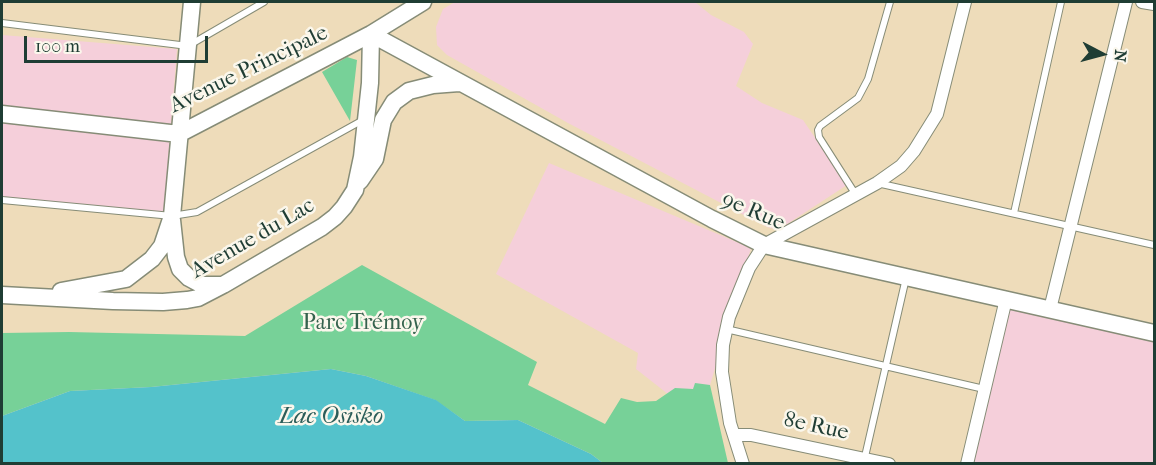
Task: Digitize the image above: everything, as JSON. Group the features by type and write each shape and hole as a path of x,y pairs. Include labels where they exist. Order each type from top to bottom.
{"street":[{"path":"192,2 172,216 176,257 180,269 189,278 202,285 223,285"},
{"name":"Avenue Principale","path":"2,114 179,134 371,34 423,2"},
{"path":"743,464 730,423 722,372 726,329 749,268 764,245 877,183 901,166 924,136 937,114 965,2"},
{"path":"1050,309 1126,2"},
{"path":"1142,2 1155,4"},
{"name":"9e Rue","path":"371,34 764,245 1155,333"},
{"name":"Avenue du Lac","path":"2,296 176,302 198,298 322,227 345,207 355,190 362,157 370,83 371,34"},
{"path":"355,190 375,159 383,120 394,102 409,91 433,85 461,83"},
{"path":"40,296 109,283 133,275 152,259 162,246 172,216"},
{"path":"967,464 1006,299"},
{"name":"8e Rue","path":"735,435 751,435 864,461 888,464"}],"lane":[{"path":"2,23 188,46 264,2"},
{"path":"856,195 819,137 818,130 820,126 858,98 868,79 891,2"},
{"path":"1014,213 1061,2"},
{"path":"2,200 172,216 197,212 366,118"},
{"path":"877,183 1155,245"},
{"path":"864,461 906,277"},
{"path":"726,329 985,389"}],"shaded area":[{"path":"455,2 695,2 711,15 744,32 753,44 736,86 762,103 803,120 847,185 778,230 767,227 568,123 447,55 437,45 436,27 443,9"},
{"path":"2,35 177,49 164,213 2,197"},
{"path":"549,163 751,248 710,385 673,398 636,369 638,353 496,274"},
{"path":"1006,299 1154,333 1154,463 967,464"}],"green space":[{"path":"347,57 357,60 350,121 322,72"},
{"name":"Parc Trémoy","path":"362,265 537,362 528,385 605,424 621,398 637,402 656,401 675,388 693,389 695,383 710,385 728,463 603,463 591,454 518,420 465,421 435,400 366,376 331,369 151,387 70,391 2,416 2,333 69,332 245,336"}],"water":[{"name":"Lac Osisko","path":"331,369 366,376 436,400 465,421 518,420 591,454 603,463 2,463 2,416 70,391 151,387"}]}
